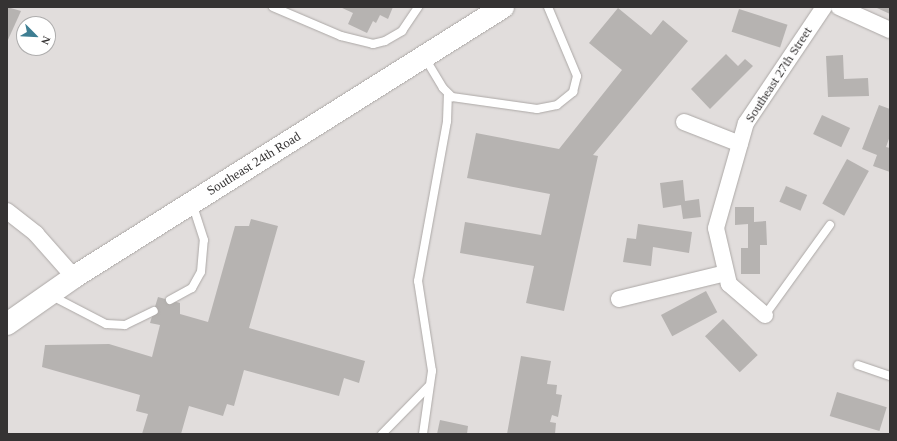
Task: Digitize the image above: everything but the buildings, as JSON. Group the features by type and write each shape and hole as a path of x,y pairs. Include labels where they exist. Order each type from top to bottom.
{"street":[{"name":"Southeast 27th Street","path":"765,315 728,284 716,228 746,123 824,7"},
{"path":"839,7 890,30"},
{"name":"Southeast 24th Road","path":"7,324 74,277 424,57 491,10"},
{"path":"684,122 740,144"},
{"path":"7,211 36,234 74,277"},
{"path":"619,299 726,273"}],"lane":[{"path":"273,7 341,36 373,44 385,42 402,31 418,7"},
{"path":"448,95 537,109 549,108 567,97 575,87 577,76 548,7"},
{"path":"422,434 431,362 418,281 446,128 448,95 424,57"},
{"path":"170,300 192,288 201,272 204,240 191,203"},
{"path":"765,315 830,225"},
{"path":"49,295 106,324 125,325 154,311"},
{"path":"858,364 890,376"},
{"path":"382,434 429,386"}]}
